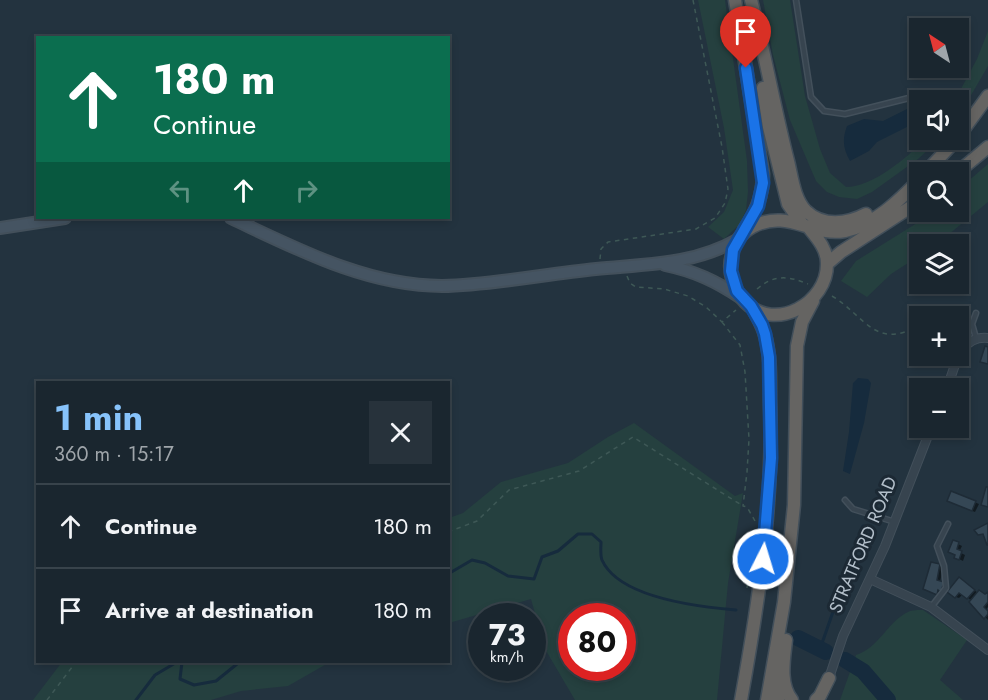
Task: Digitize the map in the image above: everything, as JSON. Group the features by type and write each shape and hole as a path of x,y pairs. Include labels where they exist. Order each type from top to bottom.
{"highway":[{"path":"735,0 763,174 760,199 753,216 739,237 730,260 737,291 765,334 769,357 771,458 766,536 759,593 741,700"},
{"path":"750,0 795,189 798,200 807,212 821,221 844,222 862,216 909,186"},
{"path":"750,0 769,127 786,196 792,211 822,244 827,264 821,285 802,322 797,346 791,601 778,700"},
{"path":"969,122 988,96"},
{"path":"969,163 988,147"},
{"path":"935,162 946,150"},
{"path":"739,237 770,220 786,220 833,232 847,230 860,226 881,213 909,190"},
{"path":"827,264 841,252 909,208"},
{"path":"744,304 768,314 779,315 803,308 813,300"},
{"path":"767,700 784,602 794,505"},
{"path":"783,667 787,693 792,700"},
{"path":"816,700 829,678"},
{"path":"826,700 829,678"}],"main road":[{"path":"0,228 58,219"},
{"path":"233,219 336,265 365,274 415,284 441,286 601,268 662,264 710,254 739,237"},
{"path":"662,264 696,272 714,280 744,304"}],"street":[{"path":"951,378 963,348 976,338 988,338"},
{"name":"STRATFORD ROAD","path":"829,678 843,636 895,522 928,438"},
{"path":"870,579 931,607 988,650"}],"lane":[{"path":"796,0 811,97 824,111 845,114 909,98"},
{"path":"976,313 972,324 976,338"},
{"path":"845,500 853,509 895,522"},
{"path":"931,607 946,588 944,566 938,546 948,524"}],"path":[{"path":"601,268 600,253 608,242 696,229 715,218 725,203 728,184 723,147 693,0"},
{"path":"624,266 630,284 636,287 664,289 688,296 706,307 722,322 740,345 745,372 749,439 743,506"},
{"path":"757,289 780,277 792,277 810,284"},
{"path":"832,296 846,305 866,325 880,333 899,334 909,330"},
{"path":"722,322 744,304"},
{"path":"450,531 477,521 509,490 579,471 633,437 747,507 756,523"},
{"path":"747,588 751,566"},
{"path":"47,700 75,663"}],"green space":[{"path":"698,0 725,0 747,161 746,210 740,224 724,239 708,227 724,212 733,190 724,128"},
{"path":"763,0 790,0 805,96 820,149 830,173 846,187 856,186 878,177 913,150 928,150 872,192 857,199 839,197 827,192 816,181 790,120 773,55"},
{"path":"988,31 988,66 969,99 969,90 960,90 969,78"},
{"path":"988,164 988,202 969,218 969,180"},
{"path":"964,222 949,234 909,234 909,262 891,274 867,297 841,281 856,261 917,223"},
{"path":"634,423 735,496 743,493 728,583 717,700 575,700 564,681 636,681 636,603 558,603 558,671 546,651 546,603 532,603 531,599 517,603 468,603 468,617 450,623 450,518 463,513 501,482 568,463"},
{"path":"923,610 967,640 940,680 963,700 840,700 856,655 871,647 901,616 910,611"},
{"path":"61,663 328,663 288,686 241,691 211,700 33,700"}],"water":[{"path":"909,108 909,126 877,142 869,151 850,161 844,144 847,126 864,119 883,121"},
{"path":"858,378 868,379 871,383 864,423 850,474 843,471 853,383"}],"building":[{"path":"985,346 988,347 988,364 980,362"},
{"path":"986,487 988,487 988,507 981,505"},
{"path":"951,491 976,501 972,511 947,501"},
{"path":"988,523 987,545 983,534 978,535 974,530"},
{"path":"953,540 959,542 957,549 962,551 959,560 948,552"},
{"path":"931,562 940,564 937,580 944,582 941,592 938,590 937,595 923,589"},
{"path":"959,577 975,590 967,599 959,593 955,598 947,592"},
{"path":"979,590 985,594 988,592 988,602 984,607 988,614 984,619 969,602"}],"waterway":[{"path":"820,649 863,526"},
{"path":"450,573 472,560 485,563 508,576 534,579 542,557 558,551 578,534 592,534 601,542 602,560 611,573 642,592 682,603 736,610"},
{"path":"798,638 826,652"},
{"path":"845,660 863,671 888,700"},
{"path":"136,700 155,675 175,663"},
{"path":"182,663 180,679 194,685 216,681 236,663"}],"route":[{"path":"746,68 763,183 758,206 737,240 730,260 733,282 737,291 751,306 762,325 769,357 771,458 763,559"}]}
